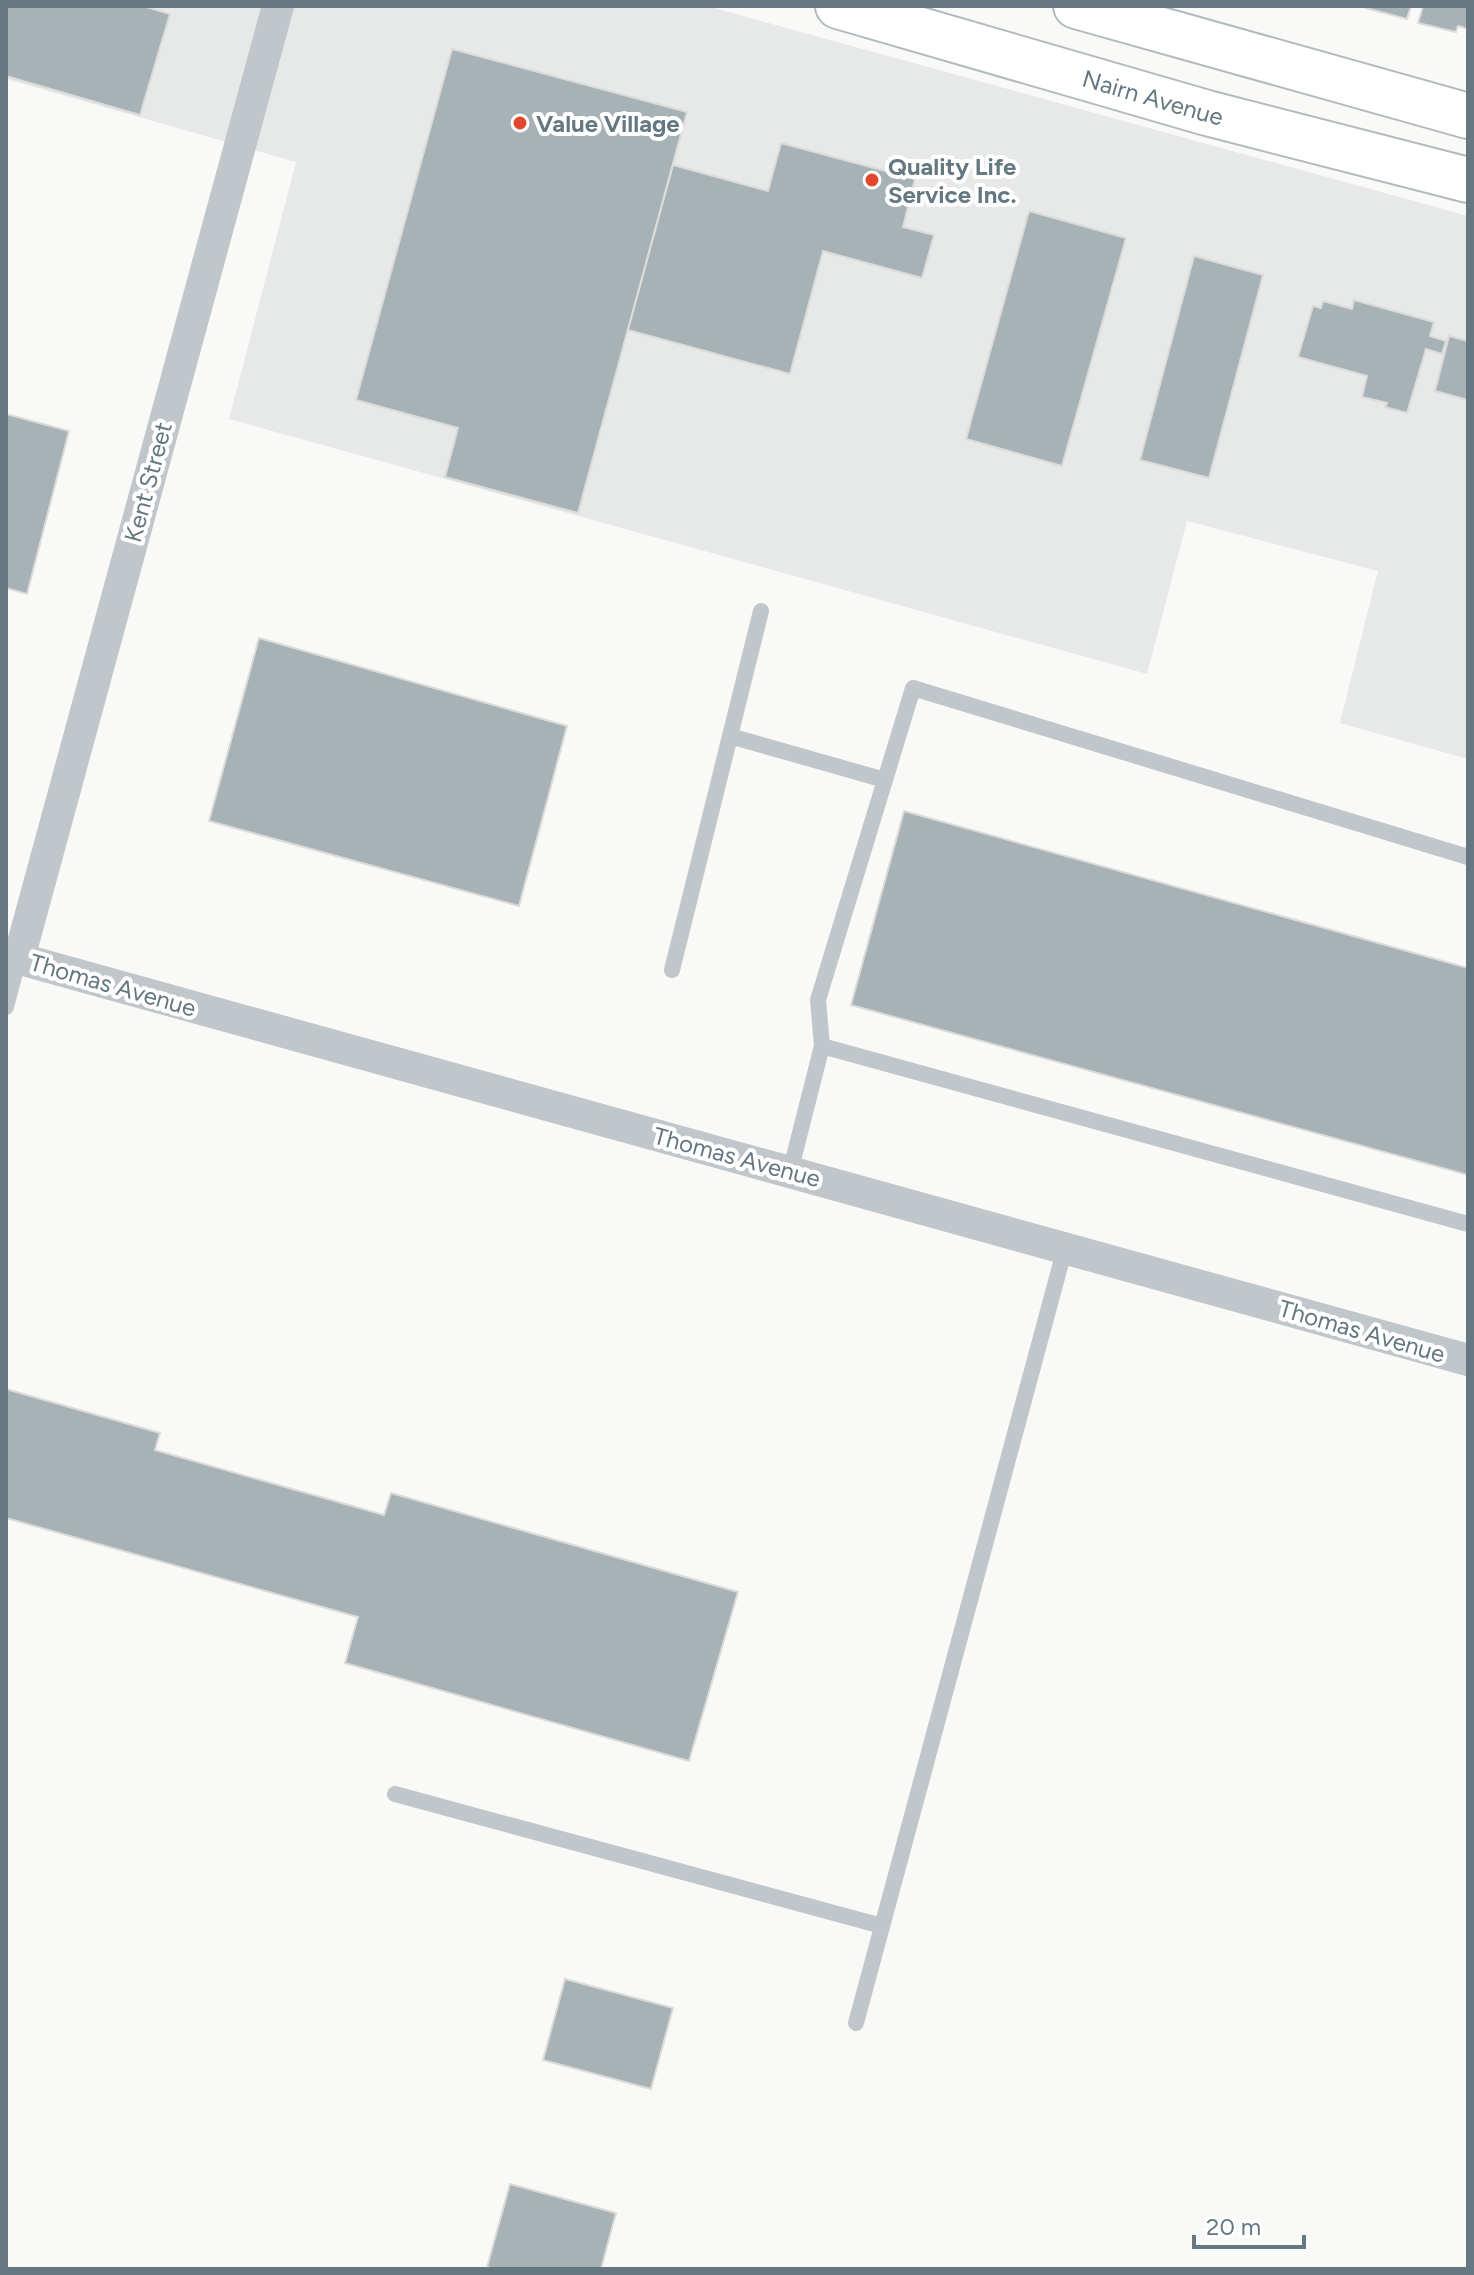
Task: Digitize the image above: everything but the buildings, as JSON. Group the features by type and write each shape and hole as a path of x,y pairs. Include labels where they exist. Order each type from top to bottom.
{"main road":[{"name":"Nairn Avenue","path":"838,6 1207,113 1468,180"},
{"path":"1076,6 1468,116"},
{"path":"1207,113 1223,48"}],"street":[{"name":"Kent Street","path":"12,957 278,6"},
{"name":"Thomas Avenue","path":"12,957 1468,1360"}],"lane":[{"path":"672,970 761,611"},
{"path":"790,1172 822,1046 818,1000 913,688 1468,857"},
{"path":"730,736 885,780"},
{"path":"6,1007 12,957"},
{"path":"822,1046 1468,1224"},
{"path":"856,2023 1065,1248"},
{"path":"395,1794 882,1926"}],"shaded area":[{"path":"6,6 707,6 1468,216 1468,759 1340,723 1378,571 1187,521 1147,674 229,419 296,162 6,79"}],"place":[{"name":"Value Village","path":"520,123"},
{"name":"Quality Life Service Inc.","path":"872,180"}]}
